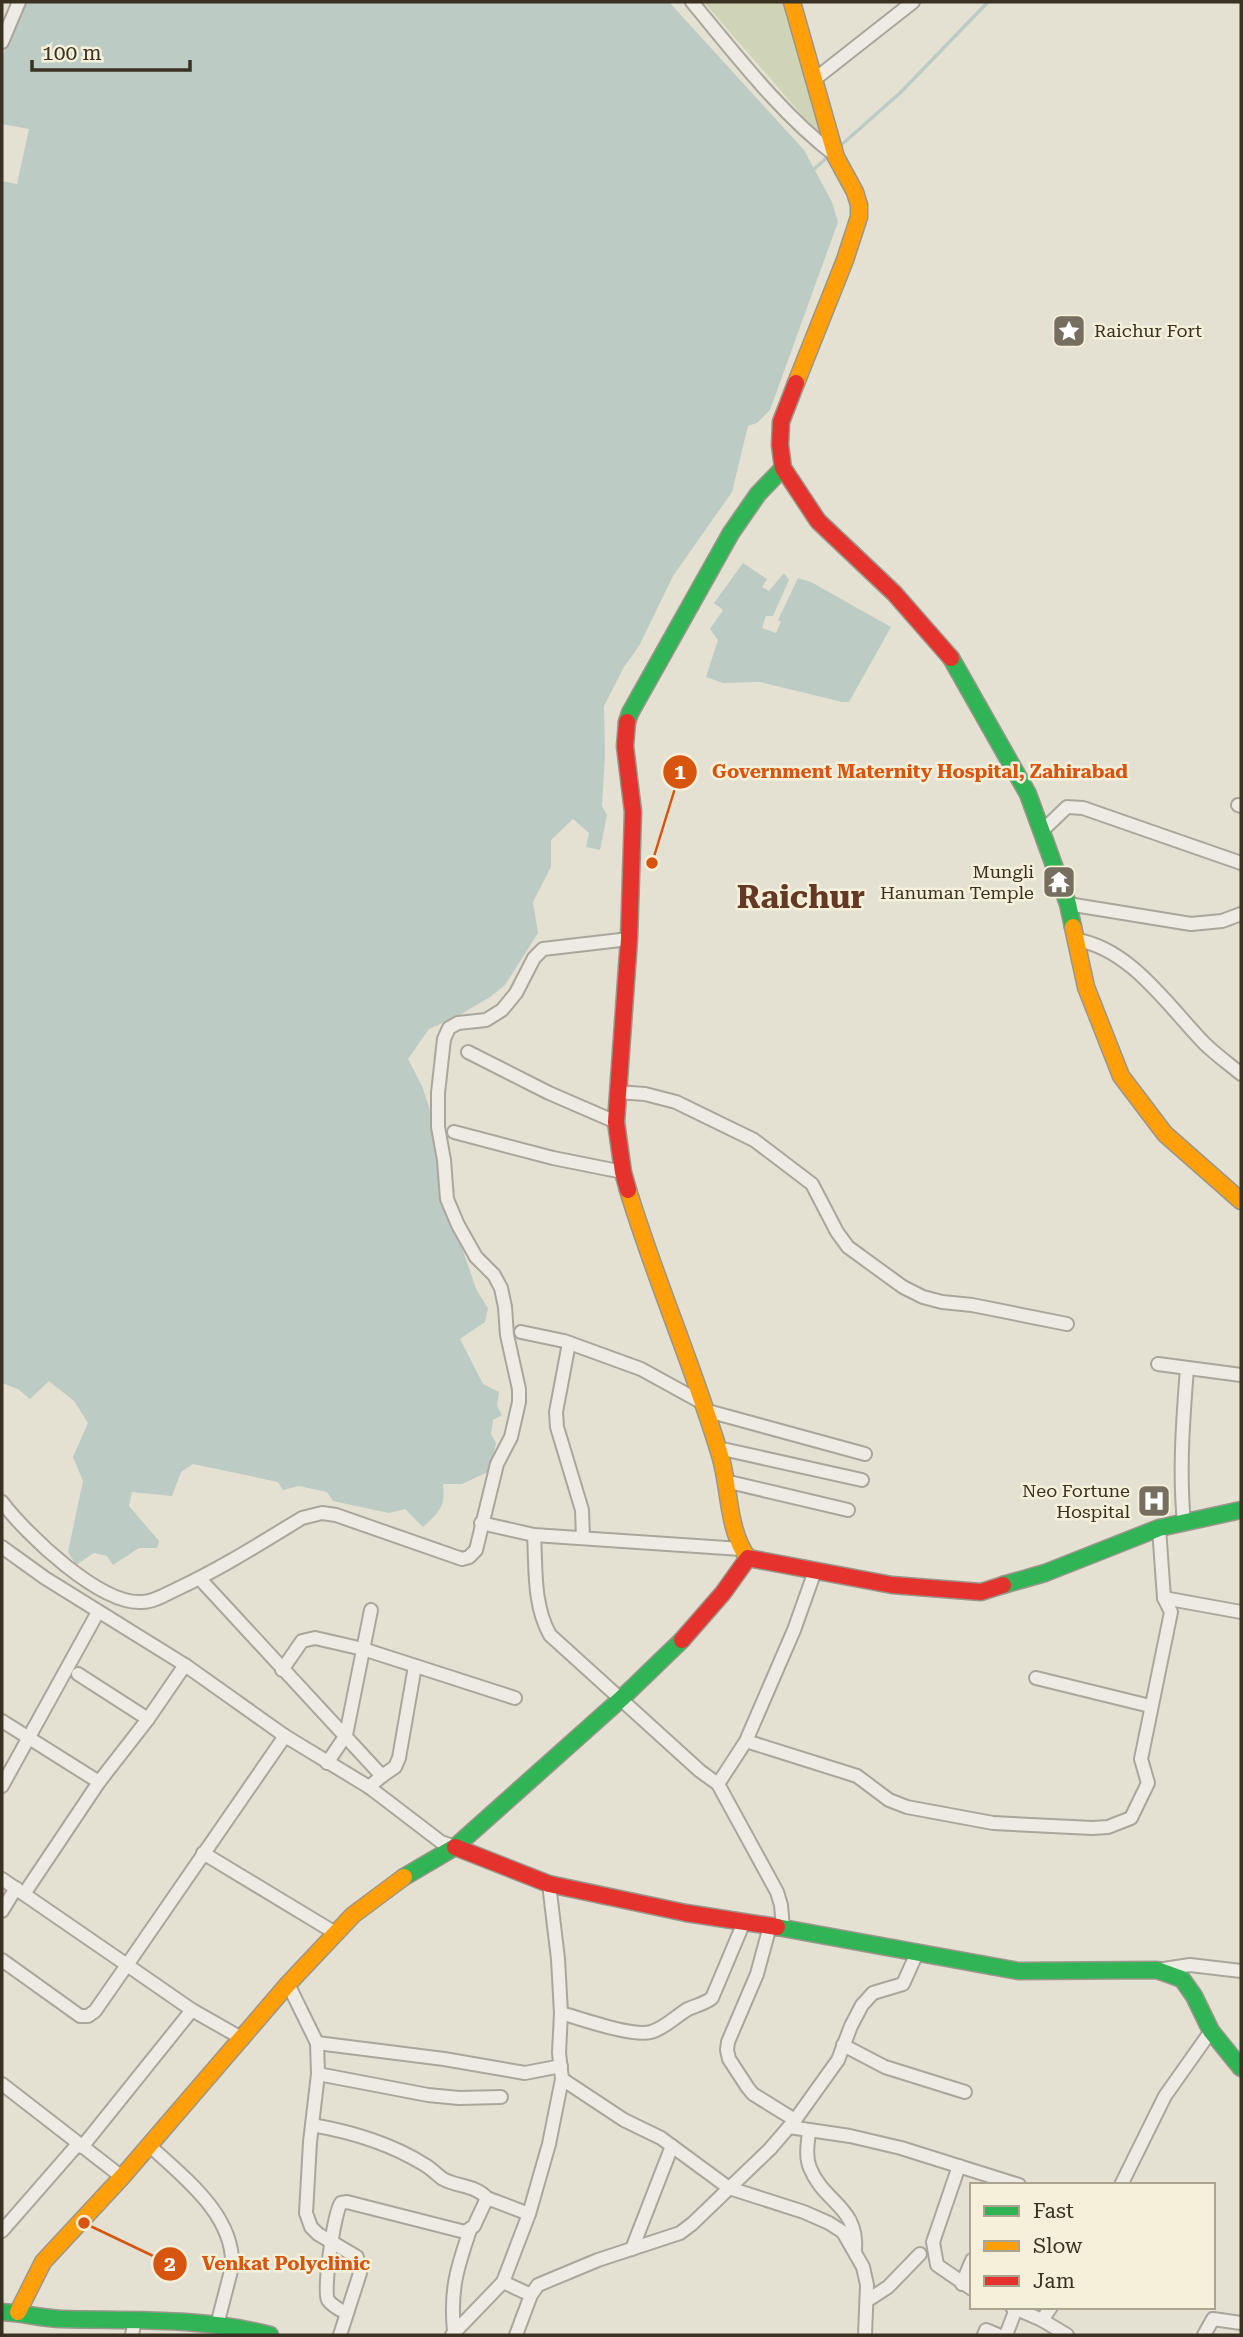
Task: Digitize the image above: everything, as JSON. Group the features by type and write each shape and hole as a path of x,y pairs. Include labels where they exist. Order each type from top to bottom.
{"street":[{"path":"2,42 19,2"},
{"path":"692,2 743,64 806,133 838,160"},
{"path":"792,2 838,160 855,192 859,217 845,260 781,422 783,468 818,521 894,593 951,658 1028,794 1068,904 1086,987 1121,1076 1165,1135 1241,1201"},
{"path":"893,2 899,14"},
{"path":"814,79 913,2"},
{"path":"270,2335 217,2325 134,2327 10,2312 43,2262 122,2177 243,2039 288,1983 353,1915 403,1878 455,1847 622,1698 675,1648 723,1593 745,1553 718,1448 623,1172 616,1122 629,939 633,812 625,738 630,713 731,533 758,494 783,468"},
{"path":"1042,831 1067,807 1083,808 1241,863"},
{"path":"1068,904 1191,924 1222,921 1241,914"},
{"path":"2,1502 11,1515 50,1552 82,1577 118,1599 145,1602 200,1578 302,1518 314,1514 336,1515 462,1559 469,1557 476,1550 497,1464 511,1437 519,1402 519,1389 507,1335 501,1289 494,1275 476,1257 447,1199 438,1127 438,1093 444,1039 449,1028 458,1023 485,1020 502,1010 516,993 534,958 543,949 629,939"},
{"path":"1076,940 1088,942 1127,964 1172,1007 1205,1044 1241,1074"},
{"path":"468,1052 549,1093 616,1122"},
{"path":"617,1092 645,1094 676,1102 754,1140 812,1184 837,1232 848,1247 903,1287 943,1303 972,1305 1067,1324"},
{"path":"454,1132 554,1158 623,1172"},
{"path":"522,1332 569,1343 641,1369 702,1406 865,1454"},
{"path":"569,1343 556,1412 557,1427 582,1510 583,1538"},
{"path":"1158,1364 1241,1375"},
{"path":"1184,1522 1181,1441 1187,1368"},
{"path":"718,1448 862,1480"},
{"path":"726,1480 848,1510"},
{"path":"481,1523 534,1535 745,1553 816,1571 892,1585 981,1592 1045,1573 1159,1528 1241,1510"},
{"path":"746,1741 857,1776 889,1800 907,1807 993,1822 1108,1827 1132,1818 1148,1783 1141,1759 1171,1612 1164,1598 1159,1528"},
{"path":"534,1535 541,1619 550,1635 700,1771 718,1784 777,1892 781,1905 776,1927 727,2050 729,2059 753,2094 792,2124 809,2131 850,2136 1011,2183"},
{"path":"2,1547 98,1612 185,1665 285,1736 369,1787 441,1842 549,1885 686,1913 1018,1970 1157,1970 1190,1965 1241,1971"},
{"path":"718,1784 746,1741 794,1630 816,1571"},
{"path":"200,1578 382,1776"},
{"path":"1164,1598 1241,1612"},
{"path":"327,1763 346,1735 371,1610"},
{"path":"2,1786 98,1612"},
{"path":"282,1670 302,1641 314,1637 363,1649 516,1698"},
{"path":"2,1911 20,1891 185,1665"},
{"path":"369,1787 395,1767 399,1758 415,1666"},
{"path":"78,1674 148,1718"},
{"path":"1036,1678 1150,1706"},
{"path":"2,1721 99,1782"},
{"path":"2,1960 80,2016 88,2016 95,2011 285,1736"},
{"path":"203,1853 337,1934"},
{"path":"2,1879 192,2010 243,2039"},
{"path":"453,2333 503,2282 529,2214 549,2144 561,2072 561,2013 549,1885"},
{"path":"561,2013 642,2033 656,2030 712,1998 744,1922"},
{"path":"516,2335 531,2295 538,2285 680,2233 692,2224 792,2124 838,2060 862,2005 873,1993 904,1984 917,1953"},
{"path":"1157,1970 1182,1979 1194,1996 1210,2031 1241,2068"},
{"path":"288,1983 317,2043 318,2074 306,2213 311,2227 318,2234 357,2257 360,2266 340,2335"},
{"path":"2,2231 80,2146 192,2010"},
{"path":"1122,2183 1165,2096 1210,2031"},
{"path":"317,2043 444,2059 525,2073 561,2072 624,2120 661,2138 729,2188 804,2212 843,2232 863,2267 868,2300 865,2335"},
{"path":"843,2045 885,2067 965,2092"},
{"path":"318,2074 428,2095 459,2098 501,2096"},
{"path":"2,2084 122,2177"},
{"path":"312,2125 348,2131 381,2142 427,2166 442,2178 480,2191 487,2198 529,2214"},
{"path":"809,2131 807,2150 810,2168 821,2186 852,2221 857,2236 855,2251"},
{"path":"149,2146 196,2189 214,2211 226,2232 232,2267 217,2325"},
{"path":"632,2249 672,2146"},
{"path":"959,2166 933,2242 937,2265 967,2286"},
{"path":"453,2333 452,2294 459,2261 470,2230 487,2198"},
{"path":"346,2313 332,2304 326,2293 337,2209 341,2203 348,2202 465,2232 470,2230"},
{"path":"868,2300 888,2287 920,2254"},
{"path":"503,2282 531,2295"},
{"path":"1006,2335 1014,2309"},
{"path":"1016,2309 1067,2335"},
{"path":"1042,2320 1050,2309"},
{"path":"1204,2335 1213,2319 1241,2323"},
{"path":"984,2335 986,2330 998,2335"}],"green space":[{"path":"704,2 784,2 824,126 819,135"}],"shaded area":[{"path":"25,2 669,2 804,150 832,202 838,222 770,410 757,423 748,426 732,492 673,576 639,646 624,667 604,706 602,806 607,815 600,850 586,847 589,833 573,819 551,840 551,867 533,902 538,933 505,985 458,1016 429,1029 408,1059 429,1107 441,1168 439,1194 477,1291 488,1308 485,1322 460,1339 483,1384 499,1392 497,1406 502,1415 493,1420 491,1434 496,1443 490,1471 462,1484 443,1484 442,1504 423,1527 405,1509 389,1513 333,1501 327,1492 299,1486 283,1490 278,1482 193,1464 181,1472 172,1496 132,1492 129,1506 159,1541 157,1548 139,1548 113,1565 107,1556 94,1553 76,1565 68,1552 83,1481 73,1457 88,1423 74,1401 49,1381 30,1399 18,1389 2,1383 2,181 17,184 29,129 2,124 2,57"},
{"path":"743,563 767,579 762,587 769,591 784,573 789,580 773,616 766,616 762,628 776,633 781,622 778,620 798,578 811,582 891,627 849,702 760,682 723,683 706,677 718,640 710,629 723,610 714,603"}],"waterway":[{"path":"839,147 900,93 988,2"},
{"path":"813,170 831,154"}],"traffic: fast":[{"path":"627,722 731,533 758,494 783,468"},
{"path":"951,658 1028,794 1068,904 1073,927"},
{"path":"1003,1585 1045,1573 1159,1528 1241,1510"},
{"path":"404,1877 455,1847 622,1698 682,1640"},
{"path":"777,1927 1018,1971 1157,1970 1182,1979 1194,1996 1211,2031 1241,2068"},
{"path":"2,2312 61,2319 218,2325 270,2335"}],"traffic: slow":[{"path":"792,2 836,157 859,205 859,217 845,260 796,383"},
{"path":"1073,927 1086,987 1121,1076 1165,1134 1241,1201"},
{"path":"628,1190 709,1421 723,1467 736,1535 748,1558"},
{"path":"18,2312 43,2262 122,2177 288,1984 353,1915 404,1877"}],"traffic: jam":[{"path":"796,383 781,422 783,468 818,521 894,593 951,658"},
{"path":"627,722 625,746 633,812 629,939 616,1122 628,1190"},
{"path":"682,1640 723,1593 748,1558 892,1585 981,1592 1003,1585"},
{"path":"455,1847 549,1884 686,1913 777,1927"}],"place":[{"name":"Raichur Fort","path":"1069,331"},
{"name":"Government Maternity Hospital, Zahirabad","path":"652,863"},
{"name":"Mungli Hanuman Temple","path":"1059,882"},
{"name":"Neo Fortune Hospital","path":"1154,1501"},
{"name":"Venkat Polyclinic","path":"84,2223"}],"district":[{"name":"Raichur","path":"801,897"}]}
